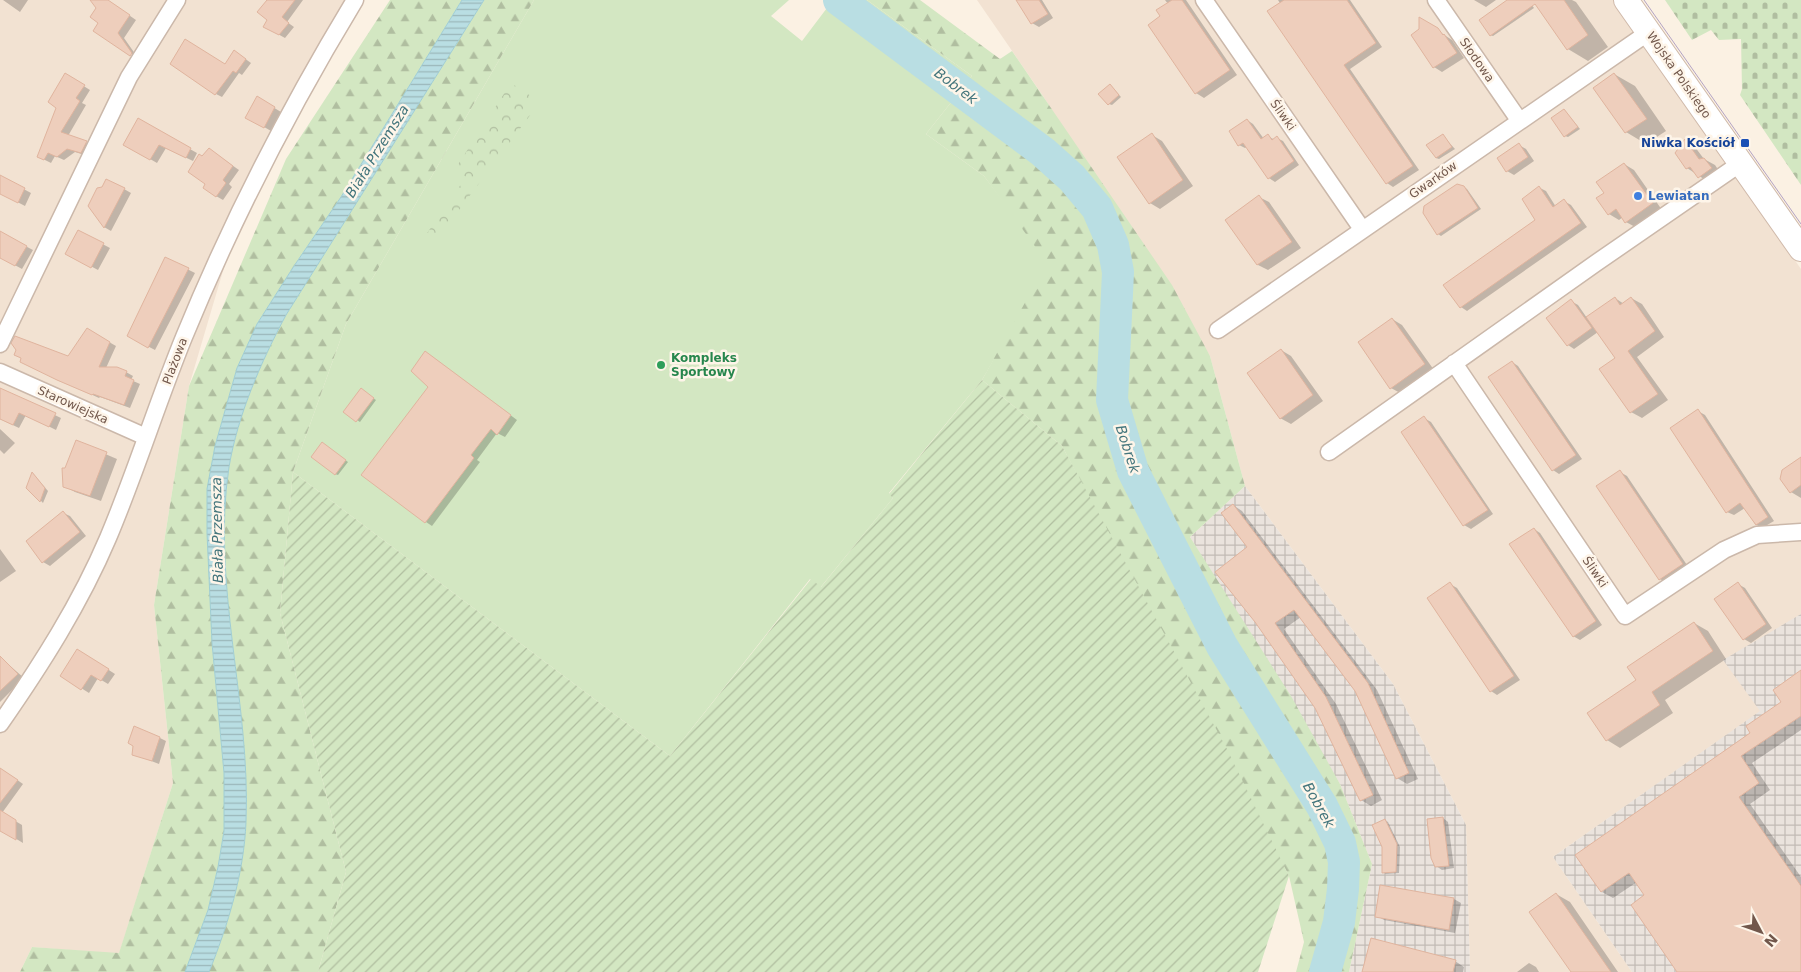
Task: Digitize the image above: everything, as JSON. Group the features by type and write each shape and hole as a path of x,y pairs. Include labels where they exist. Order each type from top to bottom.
{"main road":[{"name":"Wojska Polskiego","path":"1626,0 1801,249"}],"street":[{"path":"0,344 129,77 178,0"},
{"name":"Plażowa","path":"0,724 28,682 88,582 108,538 184,336 270,151 355,0"},
{"name":"Śliwki","path":"1204,0 1362,229"},
{"name":"Słodowa","path":"1436,0 1519,120"},
{"name":"Gwarków","path":"1218,330 1519,120 1649,32"},
{"path":"1329,452 1741,163"},
{"name":"Śliwki","path":"1454,363 1625,616 1724,550 1757,535 1801,532"},
{"name":"Starowiejska","path":"0,372 146,437"}],"shaded area":[{"path":"0,0 357,0 257,156 189,386 154,605 173,783 119,954 32,947 20,972 0,972"},
{"path":"977,0 1614,0 1801,269 1801,614 1781,627 1761,711 1553,857 1632,972 1470,972 1466,825 1393,684 1245,486 1210,356 1041,93"},
{"path":"1245,486 1393,684 1466,825 1470,972 1349,972 1372,864 1340,784 1190,537"},
{"path":"1801,614 1801,972 1632,972 1553,857 1760,711 1723,660"}],"green space":[{"path":"390,0 462,0 341,197 257,324 237,368 215,446 212,643 224,773 224,831 208,910 188,966 185,972 20,972 32,947 119,953 173,783 154,605 189,386 286,159"},
{"path":"484,0 534,0 346,324 293,472 280,613 346,872 318,972 209,972 223,936 234,898 245,841 246,778 243,733 228,600 225,555 225,511 229,467 238,428 259,370 286,315"},
{"name":"Kompleks Sportowy","path":"534,0 789,0 771,16 802,41 833,0 867,0 972,76 926,134 984,176 1050,263 982,380 889,493 893,498 820,588 810,579 670,756 293,472 346,324"},
{"path":"867,0 920,0 1000,59 1012,51 1172,285 1210,356 1245,486 1190,537 1291,696 1340,784 1372,864 1349,972 1296,972 1304,942 1289,876 1062,446 982,380 1047,263 984,176 926,134 972,76"},
{"path":"1665,0 1801,0 1801,185 1740,95 1742,89 1741,39 1719,40 1711,30 1692,40"},
{"path":"511,83 540,102 432,246 423,239 466,177 455,169"},
{"path":"982,380 1062,446 1227,749 1289,876 1258,972 318,972 346,872 280,613 293,472 670,756 811,579 821,587 893,498 889,494"}],"water":[{"name":"Biała Przemsza","path":"462,0 484,0 286,315 259,370 238,428 229,467 225,511 225,555 228,600 243,733 246,778 245,841 234,898 223,936 209,972 185,972 208,910 224,831 224,773 212,643 207,489 215,446 237,368 257,324 341,197"}],"building":[{"path":"90,0 108,0 130,15 118,33 132,53 130,56 93,31 98,23 90,17 96,8"},
{"path":"267,0 295,0 282,17 289,23 279,35 263,27 267,20 257,12"},
{"path":"1016,0 1039,0 1048,14 1031,24"},
{"path":"1172,0 1182,0 1230,70 1195,94 1148,25 1160,16 1156,10"},
{"path":"1284,0 1347,0 1376,43 1344,65 1413,166 1386,184 1267,11"},
{"path":"1507,0 1564,0 1588,35 1567,50 1535,4 1490,36 1479,20"},
{"path":"1419,17 1438,28 1457,53 1433,68 1411,35 1419,29"},
{"path":"185,39 225,64 234,50 246,59 236,73 233,71 215,95 170,64"},
{"path":"65,73 85,85 76,98 80,101 61,132 87,141 81,153 67,149 57,157 48,153 44,160 37,157 56,108 48,102"},
{"path":"1614,73 1647,119 1625,133 1593,88"},
{"path":"1110,84 1119,95 1108,105 1098,94"},
{"path":"257,96 275,107 264,128 245,118"},
{"path":"1564,109 1578,127 1564,137 1551,118"},
{"path":"138,118 191,148 186,158 159,145 150,160 123,145"},
{"path":"1247,119 1261,139 1268,134 1272,140 1277,136 1294,161 1268,179 1243,143 1238,146 1229,131"},
{"path":"1152,133 1183,180 1149,204 1117,157"},
{"path":"1443,134 1452,147 1436,158 1426,145"},
{"path":"1685,139 1699,159 1704,158 1712,168 1698,178 1690,167 1686,169 1675,153"},
{"path":"1519,143 1528,157 1506,172 1497,158"},
{"path":"209,148 233,166 223,180 226,183 216,197 203,188 205,184 188,172 199,154 202,156"},
{"path":"1624,163 1653,203 1625,223 1616,209 1608,215 1596,198 1604,193 1596,182"},
{"path":"0,175 25,188 18,203 0,194"},
{"path":"106,179 125,188 104,228 88,206 97,188 102,187"},
{"path":"1457,184 1464,186 1478,208 1437,235 1423,213 1424,206"},
{"path":"1539,186 1553,207 1564,199 1581,223 1460,308 1443,285 1535,220 1522,199"},
{"path":"1259,195 1292,242 1257,265 1225,220"},
{"path":"78,230 104,243 91,268 65,254"},
{"path":"0,231 27,246 15,266 0,258"},
{"path":"165,257 189,268 148,348 127,336"},
{"path":"1615,297 1620,305 1631,297 1655,331 1628,351 1658,394 1630,413 1599,369 1615,358 1586,317"},
{"path":"1571,299 1592,328 1567,346 1546,318"},
{"path":"1392,318 1425,364 1390,389 1358,342"},
{"path":"87,328 110,342 99,367 117,367 127,371 125,376 134,380 124,405 92,395 57,380 20,362 21,358 14,355 16,350 11,343 15,336 68,356"},
{"path":"1281,349 1313,395 1280,419 1247,373"},
{"path":"425,351 511,415 497,435 491,429 471,455 474,458 425,523 361,475 428,387 411,371"},
{"path":"1512,361 1576,455 1552,471 1488,377"},
{"path":"0,388 56,413 49,427 19,413 13,425 0,419"},
{"path":"361,388 374,398 356,422 343,412"},
{"path":"1698,409 1768,517 1756,525 1740,503 1726,513 1670,428"},
{"path":"1424,416 1488,510 1463,526 1401,432"},
{"path":"76,440 107,452 90,496 63,487 62,468 65,468"},
{"path":"322,442 346,460 335,475 311,457"},
{"path":"1801,457 1801,485 1790,493 1780,479 1782,470"},
{"path":"1620,470 1683,564 1659,580 1596,486"},
{"path":"32,472 45,488 40,502 26,488"},
{"path":"1233,504 1368,683 1409,773 1396,779 1355,691 1294,610 1275,623 1326,697 1373,795 1360,801 1315,708 1255,622 1215,572 1247,547 1221,513"},
{"path":"63,511 80,532 42,563 26,541"},
{"path":"1534,528 1596,621 1573,637 1509,544"},
{"path":"1450,582 1514,676 1490,692 1427,598"},
{"path":"1738,582 1766,624 1743,640 1714,599"},
{"path":"1694,622 1713,651 1652,692 1660,705 1606,741 1587,713 1636,680 1627,667"},
{"path":"77,649 109,669 101,681 91,675 81,690 60,676"},
{"path":"0,656 18,674 0,691"},
{"path":"1801,670 1801,716 1741,756 1759,783 1739,797 1801,886 1801,972 1677,972 1631,905 1644,895 1629,873 1601,892 1575,855 1750,733 1746,726 1781,702 1773,690"},
{"path":"134,726 160,737 152,761 132,755 133,746 128,743"},
{"path":"0,768 18,780 0,803"},
{"path":"0,810 16,820 16,840 0,831"},
{"path":"1443,817 1449,866 1435,867 1431,858 1427,819"},
{"path":"1385,819 1397,844 1396,872 1382,873 1382,847 1372,825"},
{"path":"1380,885 1454,898 1449,930 1375,917"},
{"path":"1556,893 1611,972 1571,972 1529,912"},
{"path":"1371,938 1456,960 1453,972 1362,972"}],"waterway":[{"name":"Bobrek","path":"839,0 1043,152 1072,178 1097,208 1113,245 1118,272 1112,400 1133,471 1222,646 1322,806 1340,843 1344,862 1343,889 1339,922 1325,972"}],"tram line":[{"path":"1644,0 1801,224"}],"place":[{"name":"Niwka Kościół","path":"1745,143"},
{"name":"Lewiatan","path":"1638,196"},
{"name":"Kompleks Sportowy","path":"661,365"}]}
